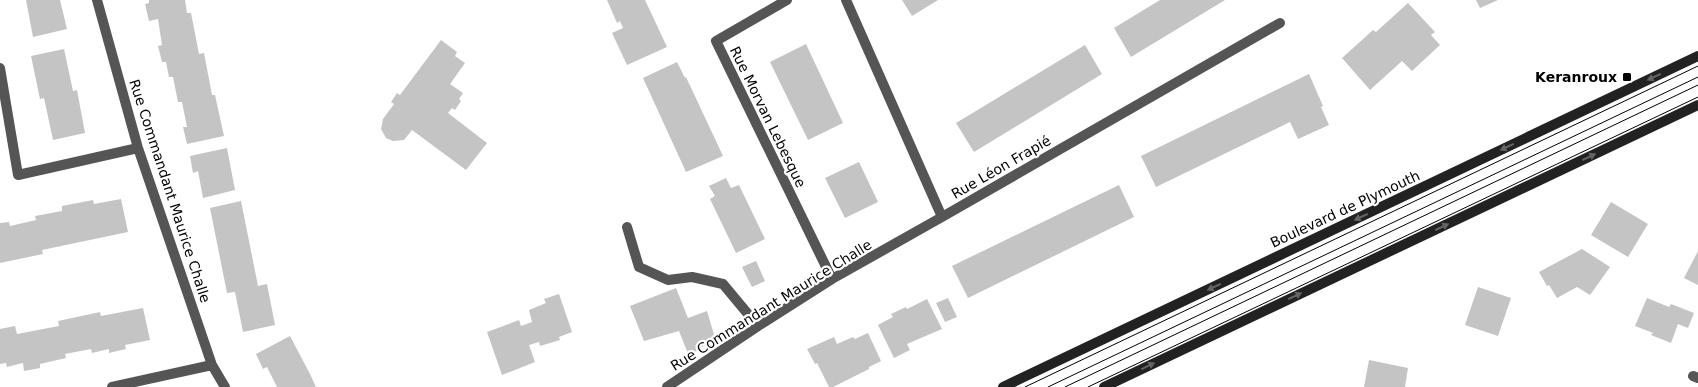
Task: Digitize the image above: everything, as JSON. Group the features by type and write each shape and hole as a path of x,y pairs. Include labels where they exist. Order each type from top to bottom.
{"main road":[{"name":"Boulevard de Plymouth","path":"1003,387 1698,56"},
{"path":"1104,387 1698,105"}],"street":[{"name":"Rue Commandant Maurice Challe","path":"97,0 138,148 212,365 225,387"},
{"name":"Rue Morvan Lebesque","path":"787,0 716,41 832,279"},
{"name":"Rue Léon Frapié","path":"846,0 942,217 1280,23"},
{"path":"0,68 18,175 138,148"},
{"name":"Rue Commandant Maurice Challe","path":"667,387 832,279 942,217"},
{"path":"627,227 639,267 668,280 692,277 723,284 758,326"},
{"path":"112,387 212,365"}],"building":[{"path":"26,0 60,0 67,29 33,37"},
{"path":"149,0 185,0 187,13 191,13 199,54 204,53 212,95 215,95 224,136 187,144 183,127 187,127 182,102 178,102 173,77 169,77 166,62 162,62 158,46 162,45 158,19 149,21 145,4 149,3"},
{"path":"607,0 645,0 667,47 627,65 612,33 623,28 620,21 617,23"},
{"path":"902,0 938,0 912,16"},
{"path":"1160,0 1225,0 1131,57 1114,28"},
{"path":"1476,0 1498,0 1480,8"},
{"path":"1408,3 1435,32 1431,35 1440,45 1412,71 1402,61 1370,90 1342,58 1373,30 1376,32"},
{"path":"441,40 457,52 455,56 465,63 450,84 463,93 459,99 461,101 455,110 452,108 448,113 487,143 466,170 412,130 404,140 393,141 386,138 381,129 383,119 394,104 391,102 397,93 400,95"},
{"path":"806,44 843,123 808,140 770,62"},
{"path":"1085,45 1102,74 974,152 956,123"},
{"path":"64,49 73,91 77,90 85,133 53,140 44,98 40,99 31,56"},
{"path":"677,62 723,156 686,172 643,78"},
{"path":"1309,74 1329,125 1298,139 1290,122 1156,187 1141,156"},
{"path":"227,148 235,190 203,198 198,171 193,173 190,156"},
{"path":"859,162 878,202 845,218 825,178"},
{"path":"726,178 731,188 739,185 765,239 736,253 710,199 715,196 709,186"},
{"path":"1119,185 1134,217 968,298 952,266"},
{"path":"121,199 128,232 42,250 43,254 0,263 0,223 9,222 10,226 36,220 35,216 62,211 62,206 93,200 94,204"},
{"path":"241,201 258,286 267,284 275,325 243,332 235,292 227,293 210,208"},
{"path":"1611,202 1648,224 1628,257 1591,235"},
{"path":"1582,249 1610,267 1590,295 1577,287 1557,298 1539,272"},
{"path":"1698,251 1698,285 1684,278"},
{"path":"756,261 765,281 752,287 742,267"},
{"path":"1478,287 1511,298 1498,336 1465,325"},
{"path":"676,288 688,318 707,311 715,338 689,356 679,331 644,341 630,306"},
{"path":"559,294 572,332 559,337 560,340 540,346 539,342 529,345 535,362 502,375 487,332 519,320 521,326 532,322 529,310 546,303 544,299"},
{"path":"948,298 957,317 945,322 936,303"},
{"path":"1647,298 1669,307 1671,304 1694,313 1688,328 1678,324 1671,343 1635,326"},
{"path":"927,299 942,329 907,344 910,350 894,358 878,325 893,317 891,314 906,307 907,309"},
{"path":"143,308 150,340 125,345 126,349 109,353 109,349 92,353 91,349 65,354 66,358 40,364 40,368 24,371 23,363 7,367 6,363 0,364 0,329 15,326 17,334 59,326 58,321 100,312 101,316"},
{"path":"868,333 881,361 833,387 829,387 817,363 815,364 807,349 834,337 837,344"},
{"path":"290,336 316,387 277,387 267,367 263,369 256,354"},
{"path":"1369,360 1408,368 1405,387 1364,387"}],"tram line":[{"path":"1025,387 1698,66"},
{"path":"1048,387 1698,77"},
{"path":"1065,387 1698,85"},
{"path":"1088,387 1698,97"}],"place":[{"name":"Keranroux","path":"1627,77"}]}
